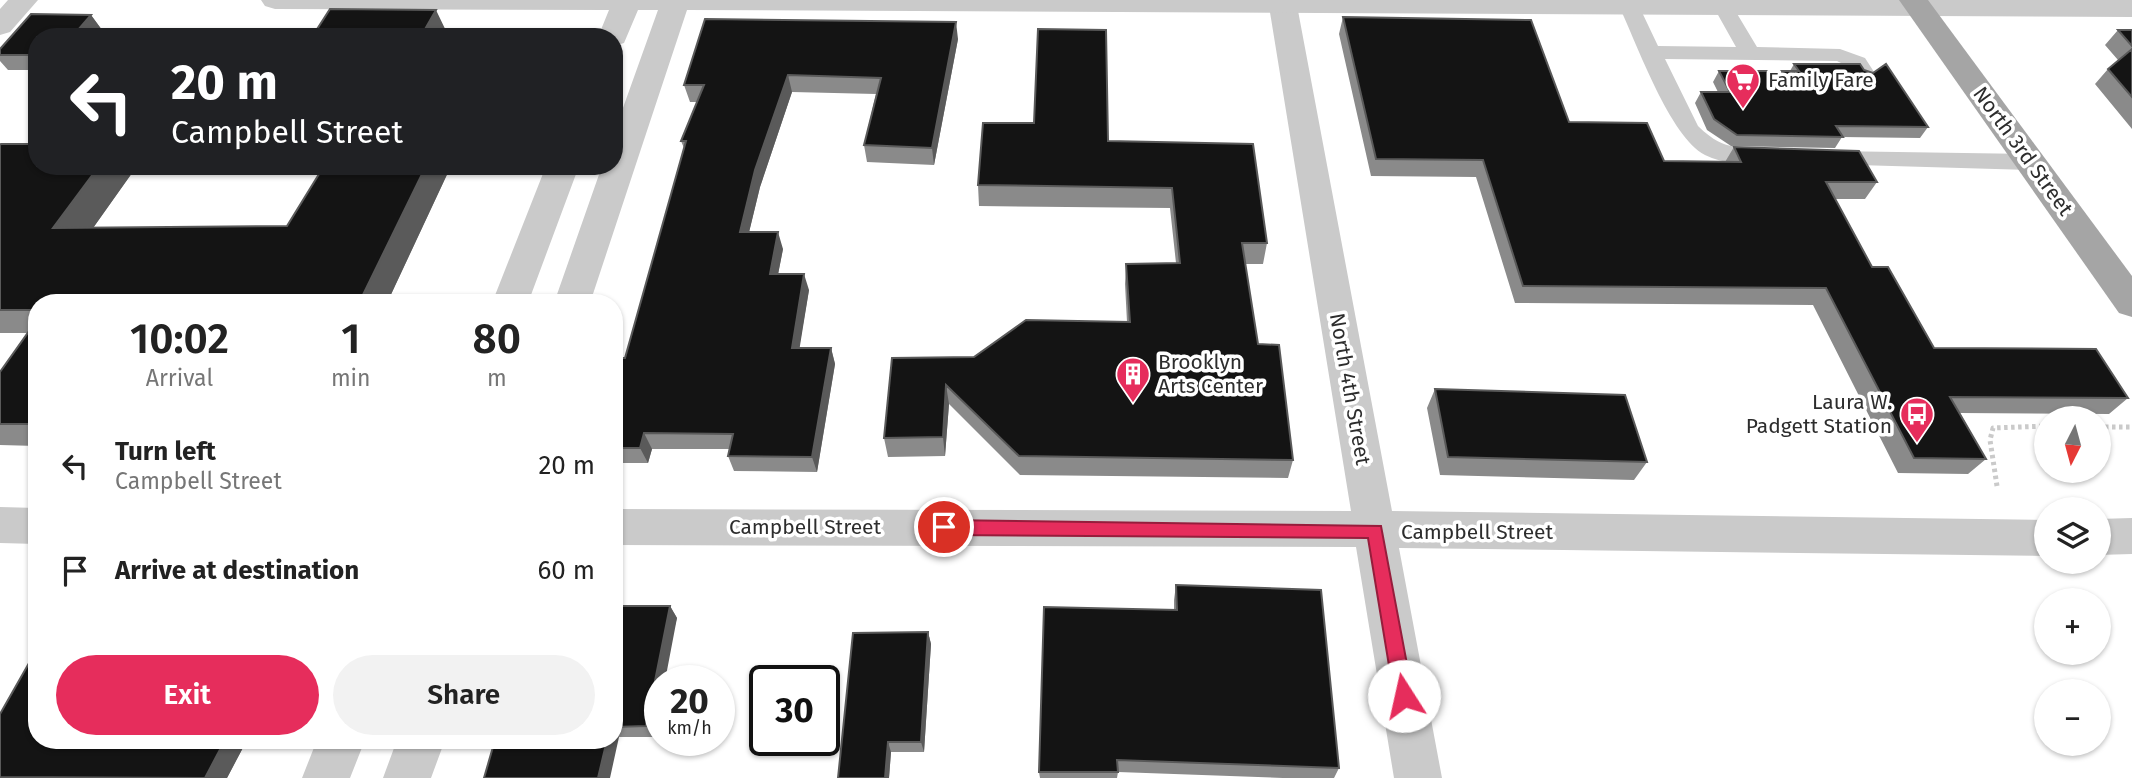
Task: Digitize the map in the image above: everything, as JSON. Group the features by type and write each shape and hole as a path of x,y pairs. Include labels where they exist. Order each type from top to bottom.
{"main road":[{"name":"North 3rd Street","path":"1916,3 2132,303"}],"street":[{"path":"0,26 24,0"},
{"path":"275,0 1282,2 1723,6 1916,3 2132,8"},
{"path":"616,28 627,1"},
{"path":"623,155 676,1"},
{"name":"North 4th Street","path":"1282,2 1418,778"},
{"path":"513,294 560,175"},
{"path":"575,294 616,175"},
{"path":"0,525 28,526"},
{"name":"Campbell Street","path":"623,527 1191,527 2034,538"},
{"path":"2111,537 2132,536"},
{"path":"326,778 337,749"},
{"path":"407,778 418,749"}],"lane":[{"path":"1625,4 1689,130 1704,147 1727,157 2030,162"},
{"path":"1723,6 1751,53"},
{"path":"1651,52 1840,55 1858,63 1867,75"},
{"path":"1782,53 1795,75"},
{"path":"1813,53 1827,75"},
{"path":"1831,137 1844,159"},
{"path":"1866,138 1881,159"},
{"path":"1907,138 1921,160"}],"path":[{"path":"1997,486 1990,432 2001,426 2034,426"},
{"path":"2111,427 2130,427"}],"building":[{"path":"330,9 436,10 426,28 318,28"},
{"path":"31,14 91,15 80,28 28,28 28,55 0,55 0,49"},
{"path":"1343,17 1531,20 1569,122 1647,123 1664,161 1741,162 1734,147 1859,151 1877,182 1826,182 1872,267 1888,267 1934,348 2096,349 2128,398 1950,397 1986,459 1914,458 1826,288 1523,286 1483,160 1376,159"},
{"path":"705,19 956,22 932,148 864,145 881,78 788,75 755,170 740,232 778,232 770,274 804,274 792,348 831,348 812,457 728,456 733,434 644,433 640,448 623,448 623,358 686,141 681,141 704,85 684,85"},
{"path":"1038,29 1106,30 1108,141 1253,144 1267,243 1242,243 1258,344 1279,345 1293,460 1019,456 946,385 943,437 884,438 892,358 974,357 1026,320 1130,322 1126,264 1180,263 1172,188 978,185 983,123 1034,123"},
{"path":"2118,30 2132,30 2132,46"},
{"path":"2132,49 2132,97 2108,69"},
{"path":"1794,64 1860,64 1864,70 1873,73 1886,64 1928,127 1836,126 1843,137 1737,135 1714,119 1701,92 1730,92 1719,71 1799,71"},
{"path":"28,144 28,175 92,175 53,228 287,226 318,175 422,175 363,294 28,294 28,310 0,310 0,145"},
{"path":"28,333 28,424 0,424 0,372"},
{"path":"1435,389 1625,395 1647,462 1448,457"},
{"path":"1176,585 1321,590 1339,768 1117,760 1118,772 1039,772 1044,607 1177,610"},
{"path":"623,606 670,606 658,665 644,665 644,726 623,727"},
{"path":"928,632 921,742 888,742 885,778 838,778 853,633"},
{"path":"28,665 28,749 220,749 205,778 0,777 0,714"},
{"path":"492,749 605,749 598,778 484,778"}],"place":[{"name":"Family Fare","path":"1743,110"},
{"name":"Brooklyn Arts Center","path":"1133,404"},
{"name":"Laura W. Padgett Station","path":"1917,444"}],"route":[{"path":"944,527 1191,527 1375,531 1404,696"}]}
